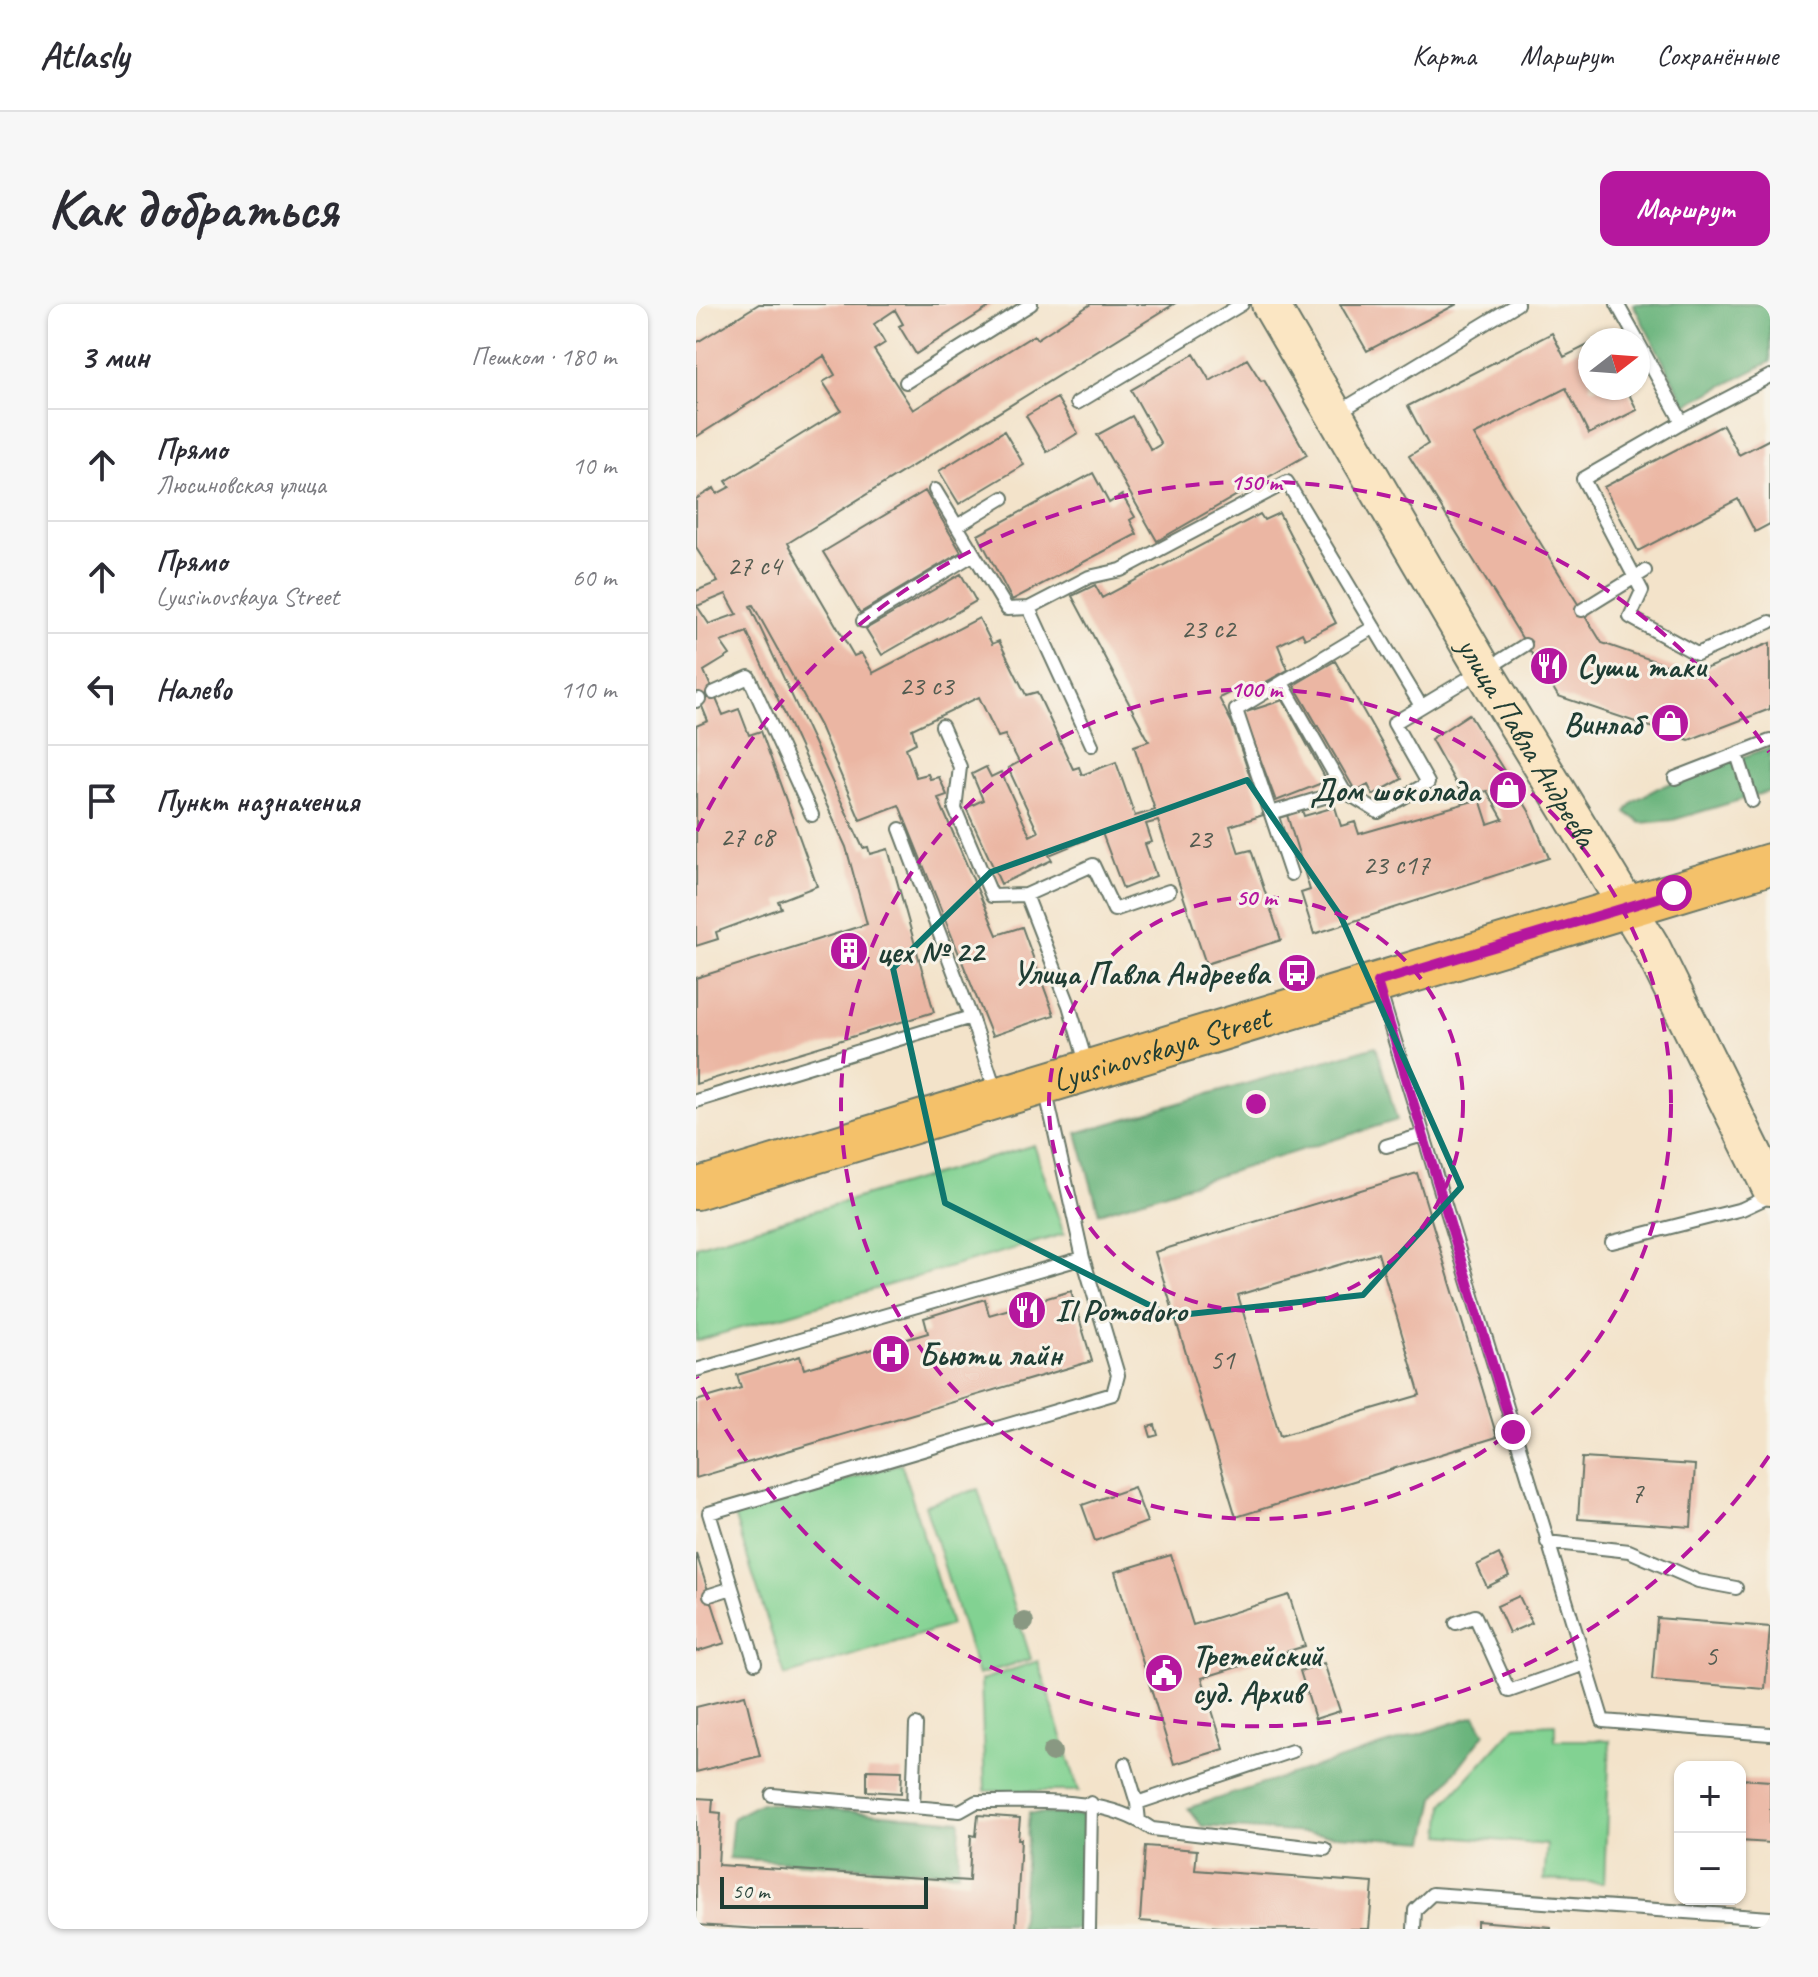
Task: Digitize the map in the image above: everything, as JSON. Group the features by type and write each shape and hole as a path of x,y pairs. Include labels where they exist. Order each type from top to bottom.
{"main road":[{"name":"Lyusinovskaya Street","path":"696,1189 1770,864"}],"street":[{"name":"улица Павла Андреева","path":"1270,304 1484,670 1651,946 1770,1187"}],"lane":[{"path":"906,382 1031,304"},
{"path":"1077,403 1242,304"},
{"path":"1335,415 1517,304"},
{"path":"1617,304 1631,328"},
{"path":"1650,363 1682,422"},
{"path":"1770,376 1583,479 1639,574 1642,591 1630,617 1697,654 1770,622"},
{"path":"935,490 1007,609 1029,608 1089,577 1121,570 1287,482 1421,706"},
{"path":"957,526 1003,498"},
{"path":"863,621 974,554"},
{"path":"1582,610 1639,574"},
{"path":"1029,608 1092,745"},
{"path":"1291,874 1236,710 1374,627"},
{"path":"1282,683 1344,791 1378,812 1428,783 1394,723 1525,645"},
{"path":"713,693 749,677 812,815"},
{"path":"942,726 960,767 955,809 992,896 1026,895 1093,865 1114,910 1169,891"},
{"path":"1675,778 1770,741"},
{"path":"1737,754 1752,801"},
{"path":"1271,813 1344,791"},
{"path":"900,829 971,1017 998,1099"},
{"path":"1026,895 1069,1005 1088,1071"},
{"path":"1377,982 1603,1721 1770,1734"},
{"path":"696,1101 971,1017"},
{"path":"755,1663 732,1588 702,1515 1113,1394 1118,1375 1083,1258 1045,1084"},
{"path":"1386,1146 1423,1135"},
{"path":"1612,1242 1742,1209 1770,1196"},
{"path":"696,1370 1083,1258"},
{"path":"1547,1542 1629,1551 1698,1581 1736,1588"},
{"path":"710,1595 732,1588"},
{"path":"1456,1623 1475,1616 1509,1691 1585,1664"},
{"path":"913,1807 916,1725"},
{"path":"1137,1803 1292,1751"},
{"path":"1125,1764 1139,1821"},
{"path":"772,1795 960,1811 976,1802 1091,1803 1152,1829 1325,1849"},
{"path":"1089,1929 1091,1803"},
{"path":"1414,1929 1415,1910 1432,1894 1727,1922 1770,1918"}],"highlighted area":[{"path":"1247,780 1341,917 1461,1187 1363,1295 1171,1316 945,1203 893,968 991,872"}],"green space":[{"path":"1633,304 1770,304 1770,362 1686,405 1650,336 1650,328 1646,328"},
{"path":"1770,747 1770,791 1673,820 1641,823 1626,812 1634,801 1658,788"},
{"path":"1376,1046 1397,1120 1099,1213 1077,1133"},
{"path":"1034,1145 1064,1234 696,1341 696,1246"},
{"path":"901,1463 951,1625 785,1676 734,1515"},
{"path":"978,1489 1031,1659 978,1675 925,1505"},
{"path":"1038,1661 1079,1791 985,1791 981,1680"},
{"path":"1475,1716 1485,1733 1435,1798 1426,1841 1202,1826 1188,1808"},
{"path":"1555,1724 1555,1740 1610,1740 1604,1883 1544,1880 1547,1845 1441,1835 1444,1804 1515,1726"},
{"path":"761,1803 960,1821 958,1873 729,1858 733,1818"},
{"path":"1029,1813 1088,1815 1086,1929 1020,1929"}],"building":[{"path":"759,304 994,304 916,354 899,326 903,324 895,310 874,324 885,343 874,350 913,410 1034,335 1037,339 1091,304 1174,304 788,543 854,656 861,653 873,673 979,618 992,644 999,641 1026,695 1037,692 1073,769 1079,767 1082,775 1116,762 1135,816 1155,810 1134,746 1149,741 1072,596 1095,585 1102,598 1260,514 1264,520 1279,513 1336,623 1305,639 1302,633 1278,645 1288,670 1242,695 1239,688 1219,698 1232,723 1263,815 1230,826 1239,853 1251,850 1281,940 1206,964 1158,821 1146,824 1152,842 1145,844 1156,876 1123,889 1102,833 1049,855 1052,860 1001,884 966,808 983,800 972,774 986,767 991,777 1001,772 1030,836 1038,832 1008,768 1019,762 1005,735 998,737 979,697 912,729 916,743 906,748 916,777 928,774 930,779 939,777 947,795 938,798 997,935 1022,927 1054,1015 992,1036 899,805 860,820 820,726 753,605 750,606 863,848 868,847 870,854 888,849 934,1012 696,1084 696,978 867,924 846,847 747,632 721,642 730,655 704,671 723,715 739,709 749,735 761,731 817,886 778,901 781,908 716,932 718,939 696,946 696,726 708,721 696,692 696,591 718,582 696,548 696,499 714,488 717,494 730,487 726,481 841,410 823,382 835,375 824,356 696,437 696,343","holes":["726,594 737,614 709,624 697,606"]},
{"path":"1340,304 1457,304 1367,351"},
{"path":"1552,333 1564,357 1578,350 1578,400 1632,400 1637,410 1589,434 1566,388 1474,435 1602,643 1692,674 1770,643 1770,709 1689,740 1558,696 1409,456 1428,444 1408,406"},
{"path":"1194,354 1210,381 1247,359 1261,381 1264,380 1307,455 1157,541 1097,435 1132,416 1151,450 1161,444 1131,390"},
{"path":"1057,398 1078,433 1047,452 1026,416"},
{"path":"1723,425 1739,455 1770,439 1770,524 1755,532 1738,499 1638,551 1604,487"},
{"path":"1004,431 1024,465 959,504 939,471"},
{"path":"1093,473 1109,503 1122,495 1135,517 1130,520 1137,534 1012,600 978,535"},
{"path":"925,491 961,552 860,613 823,552"},
{"path":"961,574 976,601 882,655 866,629"},
{"path":"1335,661 1402,779 1373,795 1368,785 1356,792 1294,685"},
{"path":"1283,700 1327,781 1276,801 1243,713"},
{"path":"1469,714 1529,811 1549,858 1314,934 1301,893 1310,890 1287,815 1302,810 1304,816 1335,807 1341,826 1355,822 1359,834 1480,799 1488,824 1503,819 1487,791 1463,796 1431,739"},
{"path":"1417,1173 1497,1437 1236,1517 1155,1252","holes":["1378,1253 1420,1395 1280,1436 1238,1295"]},
{"path":"1071,1291 1092,1361 696,1478 696,1401 741,1388 737,1375 800,1356 804,1369 928,1333 924,1318 985,1299 989,1315"},
{"path":"1155,1425 1158,1435 1151,1437 1148,1427"},
{"path":"1582,1458 1695,1465 1691,1527 1578,1519"},
{"path":"1134,1487 1147,1522 1095,1541 1082,1505"},
{"path":"696,1553 725,1643 696,1652"},
{"path":"1499,1554 1509,1576 1487,1587 1477,1565"},
{"path":"1171,1555 1193,1625 1289,1595 1305,1646 1202,1678 1224,1749 1174,1764 1115,1572"},
{"path":"1519,1596 1532,1623 1509,1633 1497,1606"},
{"path":"1657,1618 1770,1627 1765,1689 1652,1680"},
{"path":"1324,1663 1340,1711 1315,1719 1300,1671"},
{"path":"745,1695 760,1756 696,1772 696,1707"},
{"path":"867,1770 902,1771 901,1793 867,1791"},
{"path":"1746,1779 1770,1781 1770,1843 1746,1841"},
{"path":"696,1798 713,1799 712,1812 721,1813 718,1865 969,1881 971,1835 976,1836 978,1815 1020,1818 1016,1929 760,1929 696,1925"},
{"path":"1145,1846 1197,1850 1195,1870 1373,1883 1369,1929 1246,1929 1140,1921"},
{"path":"1477,1921 1551,1927 1551,1929 1477,1929"}],"place":[{"name":"Суши таки","path":"1549,666"},
{"name":"Винлаб","path":"1670,723"},
{"name":"Дом шоколада","path":"1508,790"},
{"name":"цех № 22","path":"849,951"},
{"name":"Улица Павла Андреева","path":"1297,973"},
{"name":"Il Pomodoro","path":"1027,1310"},
{"name":"Бьюти лайн","path":"891,1354"},
{"name":"Третейский суд. Архив","path":"1164,1673"}],"route":[{"path":"1513,1432 1377,982 1674,893"}]}
